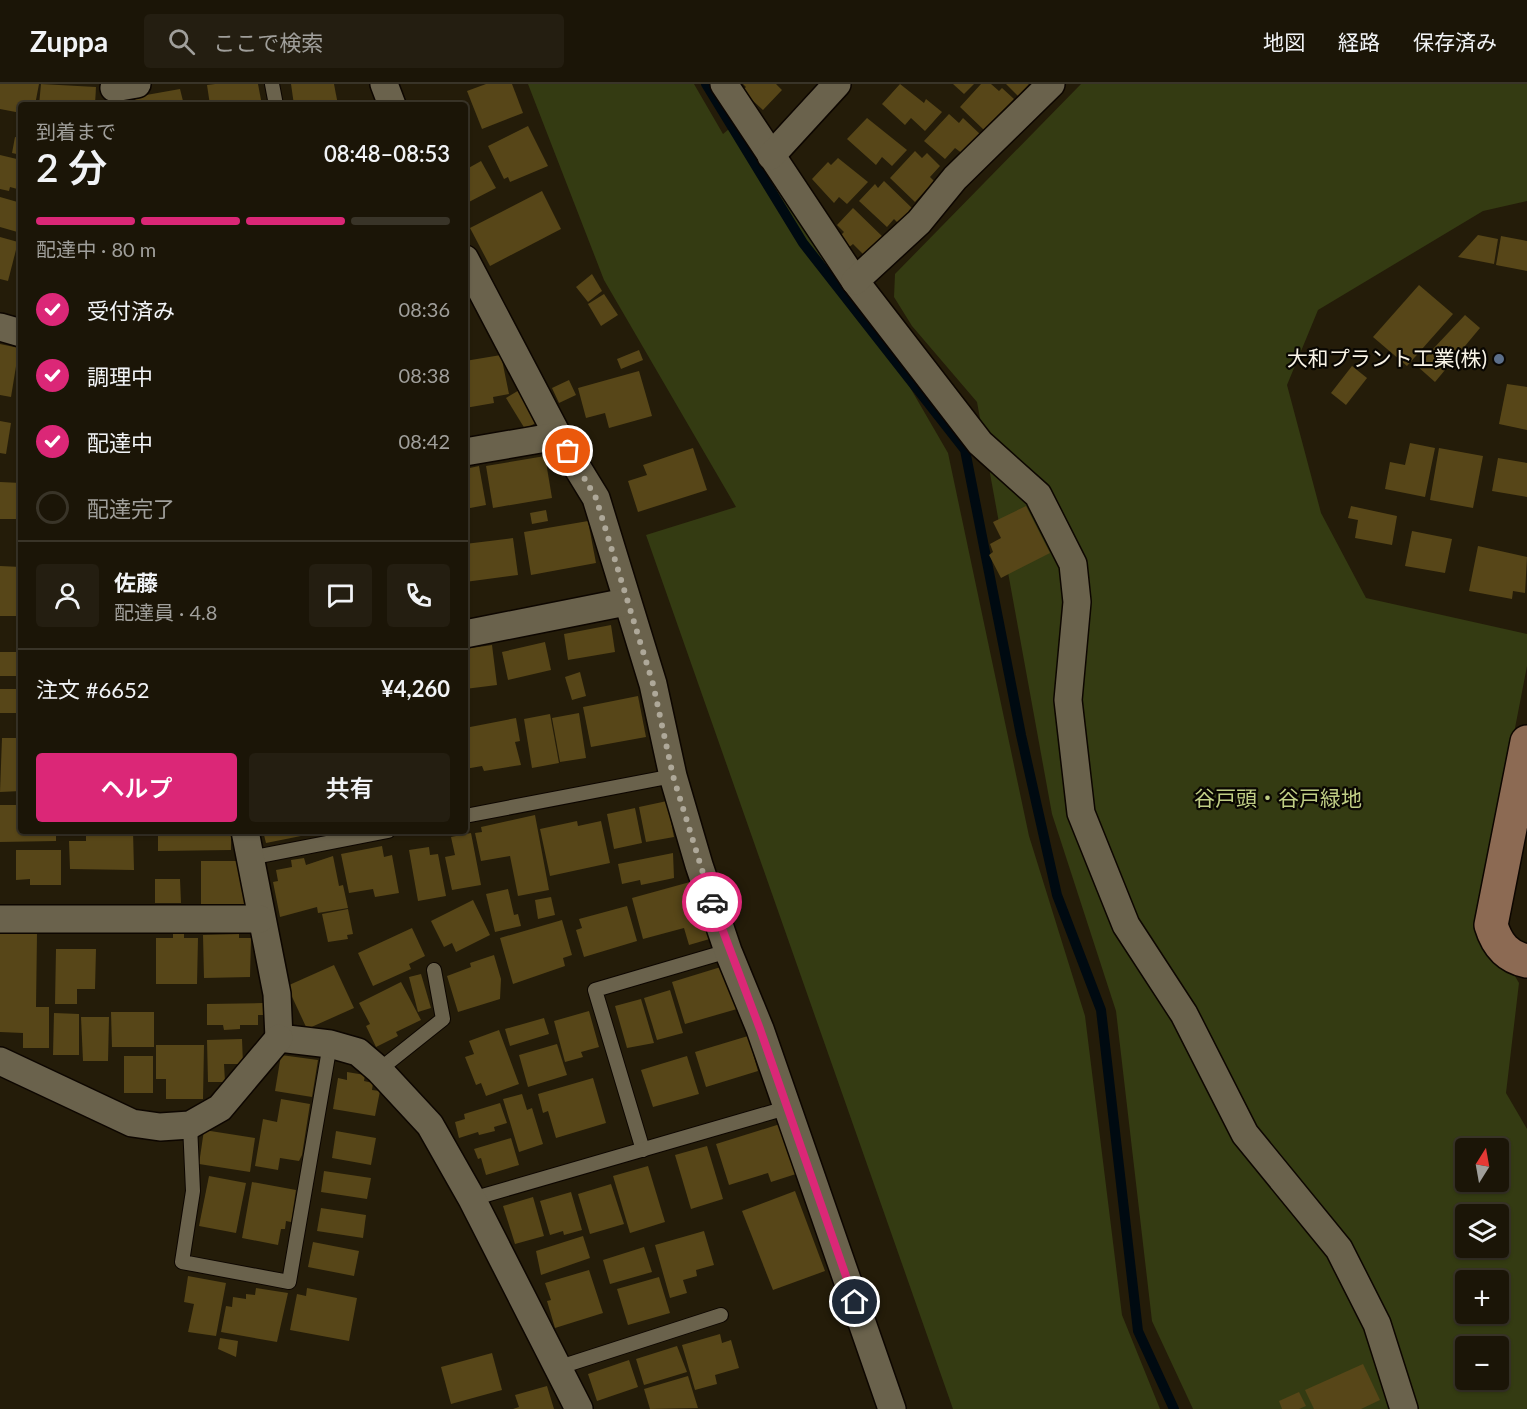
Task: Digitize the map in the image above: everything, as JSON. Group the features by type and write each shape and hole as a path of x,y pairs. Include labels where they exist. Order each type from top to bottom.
{"street":[{"path":"384,84 391,102"},
{"path":"724,84 855,281 981,443 1038,495 1073,564 1077,602 1068,700 1081,813 1126,925 1184,1014 1245,1134 1339,1249 1377,1324 1404,1409"},
{"path":"771,156 837,84"},
{"path":"855,281 919,222 955,178 1051,84"},
{"path":"468,265 558,436 596,498 653,684 673,776 728,951 760,1029 892,1409"},
{"path":"0,327 18,332"},
{"path":"468,451 558,436"},
{"path":"468,633 626,602"},
{"path":"1527,742 1491,925 1496,941 1513,958 1527,961"},
{"path":"0,1061 132,1123 160,1127 190,1125 220,1108 279,1038 277,994 260,919 246,834"},
{"path":"0,919 260,919"},
{"path":"279,1038 330,1044 358,1052 379,1070 430,1125 472,1199 560,1367 579,1409"}],"lane":[{"path":"272,84 275,102"},
{"path":"468,815 673,776"},
{"path":"250,858 373,834"},
{"path":"643,1150 595,990 728,951"},
{"path":"379,1070 443,1019 434,970"},
{"path":"190,1125 194,1191 182,1262 289,1282 330,1044"},
{"path":"472,1199 786,1108"},
{"path":"560,1367 721,1315"}],"green space":[{"path":"528,84 694,84 723,134 741,119 886,346 948,453 1029,836 1085,1016 1122,1315 1160,1409 953,1409 646,535 736,507 604,280"},
{"name":"谷戸頭・谷戸緑地","path":"1081,84 1527,84 1527,201 1483,211 1318,310 1287,385 1321,513 1366,598 1527,634 1527,666 1479,914 1519,983 1506,1093 1527,1129 1527,1409 1193,1409 1152,1321 1116,1011 1052,814 977,402 912,326 894,297 895,274"}],"building":[{"path":"0,84 39,84 36,102 18,102 18,112 0,109"},
{"path":"41,84 96,87 95,102 39,102"},
{"path":"258,84 261,102 210,102 207,85"},
{"path":"291,84 334,84 337,102 294,102"},
{"path":"486,84 512,84 523,113 482,129 467,91"},
{"path":"743,84 776,84 782,90 763,110 742,91 746,87"},
{"path":"900,84 924,103 926,99 942,112 925,131 911,118 905,125 882,104"},
{"path":"953,84 974,84 964,94"},
{"path":"981,84 991,84 999,91 1002,88 1014,99 984,130 960,107"},
{"path":"1006,84 1029,84 1018,96"},
{"path":"180,89 183,102 136,102 135,97"},
{"path":"949,114 959,123 963,118 981,135 963,154 955,148 945,159 924,141"},
{"path":"867,118 907,150 892,166 882,157 876,165 847,139"},
{"path":"528,126 548,166 510,182 508,177 504,179 488,146"},
{"path":"15,137 18,138 18,154 12,153"},
{"path":"915,151 922,158 927,153 940,166 930,177 934,181 915,202 890,178"},
{"path":"0,155 18,159 18,189 10,187 9,191 0,189"},
{"path":"838,158 868,182 847,204 839,197 834,203 812,179 828,162 831,165"},
{"path":"481,161 496,188 468,202 468,168"},
{"path":"884,181 914,210 900,225 894,219 887,227 859,201 875,184 878,188"},
{"path":"542,191 561,229 490,266 470,228"},
{"path":"0,197 18,202 18,232 0,227"},
{"path":"853,208 885,239 867,258 853,244 848,248 838,238 844,232 837,225"},
{"path":"1478,235 1498,239 1494,264 1458,257"},
{"path":"1501,236 1527,241 1527,271 1496,265"},
{"path":"0,237 18,242 8,281 0,279"},
{"path":"592,274 602,291 588,302 576,287"},
{"path":"1419,285 1453,314 1407,366 1373,337"},
{"path":"604,294 618,315 601,326 588,304"},
{"path":"1465,315 1480,328 1435,382 1417,366"},
{"path":"0,344 18,348 18,354 11,397 0,395"},
{"path":"639,350 643,360 621,369 617,359"},
{"path":"501,355 509,394 493,397 494,403 468,407 468,360"},
{"path":"1352,366 1367,378 1346,405 1331,393"},
{"path":"639,371 652,416 609,428 605,413 586,418 578,388"},
{"path":"569,380 576,395 559,403 552,388"},
{"path":"1507,384 1527,387 1527,430 1499,424"},
{"path":"521,389 539,421 525,429 506,398"},
{"path":"0,421 11,423 6,454 0,453"},
{"path":"1410,443 1435,448 1425,497 1385,489 1390,462 1405,465"},
{"path":"693,448 707,490 638,512 628,481 647,475 643,465"},
{"path":"1439,448 1483,456 1473,508 1430,500"},
{"path":"545,456 552,498 493,508 486,466"},
{"path":"1498,458 1527,463 1527,497 1492,491"},
{"path":"479,466 486,505 468,508 468,468"},
{"path":"0,482 18,483 18,519 0,519"},
{"path":"1026,506 1050,553 1001,578 989,555 993,552 990,544 1001,538 993,522"},
{"path":"1351,506 1397,516 1392,545 1355,538 1358,520 1348,518"},
{"path":"546,510 548,521 532,524 530,513"},
{"path":"588,521 596,563 531,575 524,532"},
{"path":"1412,531 1452,539 1445,573 1405,566"},
{"path":"513,538 518,575 468,582 468,544"},
{"path":"1478,546 1527,557 1525,593 1513,591 1512,599 1469,591"},
{"path":"0,566 18,567 18,616 0,616"},
{"path":"611,625 615,652 568,660 564,634"},
{"path":"545,642 551,670 508,680 502,652"},
{"path":"492,645 497,685 468,689 468,649"},
{"path":"0,652 18,652 18,676 0,676"},
{"path":"580,672 586,696 572,700 565,677"},
{"path":"0,689 18,689 18,713 0,713"},
{"path":"638,696 646,737 591,747 583,707"},
{"path":"579,713 586,758 560,762 552,718"},
{"path":"550,714 559,763 532,768 524,719"},
{"path":"516,718 520,741 515,742 521,765 484,771 482,766 468,768 468,727"},
{"path":"2,738 18,738 18,791 0,792"},
{"path":"667,801 674,837 646,842 639,807"},
{"path":"0,805 18,805 18,834 56,834 56,841 0,842"},
{"path":"635,808 642,843 614,849 607,814"},
{"path":"535,815 549,890 518,896 510,856 481,861 475,833 482,832 481,827"},
{"path":"577,821 578,826 601,821 610,863 550,876 540,829"},
{"path":"471,833 481,885 452,890 445,857 455,855 451,837"},
{"path":"86,834 133,834 134,870 70,869 69,841 86,841"},
{"path":"158,834 231,834 231,850 158,851"},
{"path":"264,834 311,834 266,843"},
{"path":"382,846 384,857 392,855 399,893 375,897 373,889 349,893 341,854"},
{"path":"429,847 430,855 438,854 446,896 418,901 409,850"},
{"path":"16,850 61,850 61,885 30,885 30,879 16,880"},
{"path":"673,853 674,878 641,885 640,880 622,884 618,864"},
{"path":"333,856 339,886 343,885 348,908 318,913 317,907 280,917 273,882 278,881 276,870 292,867 291,860 304,858 306,865"},
{"path":"201,861 240,861 240,879 246,878 246,904 201,904"},
{"path":"155,879 180,879 181,903 155,903"},
{"path":"690,882 695,897 701,895 713,938 689,945 684,928 643,939 632,898"},
{"path":"508,889 514,915 518,914 521,926 495,932 486,894"},
{"path":"551,897 555,915 538,919 535,900"},
{"path":"473,900 490,935 456,952 452,943 444,947 431,921"},
{"path":"627,906 637,941 584,957 576,930 582,928 579,919"},
{"path":"348,909 353,934 347,935 348,939 328,942 322,914"},
{"path":"562,920 572,955 563,958 565,966 513,984 500,938"},
{"path":"412,928 425,956 409,964 411,969 373,986 358,953"},
{"path":"0,933 37,933 36,1007 49,1007 49,1048 23,1048 23,1033 0,1032"},
{"path":"173,933 184,933 184,938 198,938 197,984 156,984 156,938 173,938"},
{"path":"239,934 239,938 251,938 250,977 204,978 203,935"},
{"path":"56,949 96,949 95,989 77,989 77,1004 55,1004"},
{"path":"494,955 501,979 500,999 458,1012 447,976 471,967 470,963"},
{"path":"334,965 354,1008 307,1029 287,986"},
{"path":"724,966 737,1009 685,1024 672,982"},
{"path":"421,974 431,1008 418,1012 409,977"},
{"path":"401,982 421,1020 396,1032 398,1036 376,1047 366,1026 370,1024 359,1003"},
{"path":"670,990 683,1033 657,1040 644,998"},
{"path":"641,999 654,1043 627,1048 615,1006"},
{"path":"263,1003 263,1015 258,1015 258,1025 240,1025 240,1029 224,1030 223,1025 207,1025 207,1004"},
{"path":"589,1011 599,1047 581,1052 583,1057 565,1062 554,1021"},
{"path":"111,1012 154,1012 154,1047 112,1047"},
{"path":"54,1013 79,1014 79,1055 53,1055"},
{"path":"81,1017 109,1017 108,1061 83,1061"},
{"path":"544,1018 549,1034 510,1046 505,1029"},
{"path":"499,1030 519,1084 486,1096 481,1083 476,1085 465,1057 474,1054 469,1041"},
{"path":"748,1036 758,1071 706,1087 695,1052"},
{"path":"242,1039 243,1064 224,1064 225,1082 208,1082 207,1040"},
{"path":"557,1044 567,1075 528,1087 519,1055"},
{"path":"156,1045 204,1045 203,1099 166,1099 166,1079 156,1079"},
{"path":"281,1055 318,1060 312,1097 275,1091"},
{"path":"124,1056 153,1056 153,1093 124,1093"},
{"path":"687,1056 699,1094 653,1107 641,1070"},
{"path":"347,1072 365,1075 364,1081 373,1083 372,1090 380,1091 375,1116 333,1109 338,1078 347,1080"},
{"path":"593,1078 606,1123 556,1138 548,1111 543,1113 538,1094"},
{"path":"522,1094 527,1110 532,1108 543,1144 519,1152 503,1099"},
{"path":"281,1099 310,1104 302,1155 299,1161 280,1158 278,1170 255,1166 263,1119 277,1122"},
{"path":"500,1103 507,1123 494,1127 495,1131 479,1135 478,1132 459,1138 455,1122 465,1119 464,1114"},
{"path":"780,1124 796,1174 771,1182 768,1173 729,1185 716,1144"},
{"path":"204,1130 255,1138 250,1172 199,1164"},
{"path":"336,1131 376,1138 371,1165 332,1158"},
{"path":"511,1138 519,1165 486,1175 481,1158 478,1159 474,1149"},
{"path":"707,1146 723,1199 691,1209 675,1155"},
{"path":"648,1166 665,1222 630,1233 613,1176"},
{"path":"324,1171 371,1178 367,1199 321,1192"},
{"path":"209,1176 246,1183 236,1233 199,1226"},
{"path":"252,1182 296,1190 291,1222 286,1221 285,1229 281,1229 278,1245 242,1238"},
{"path":"611,1184 624,1224 590,1234 578,1194"},
{"path":"795,1191 825,1271 773,1290 742,1211"},
{"path":"571,1192 582,1230 564,1235 563,1231 550,1235 540,1201"},
{"path":"533,1197 544,1236 515,1244 503,1206"},
{"path":"321,1208 366,1215 363,1238 317,1231"},
{"path":"704,1231 714,1265 696,1270 697,1276 683,1280 687,1293 670,1298 655,1245"},
{"path":"583,1236 590,1258 541,1275 536,1251"},
{"path":"313,1242 359,1251 354,1276 308,1267"},
{"path":"644,1247 652,1272 610,1284 603,1260"},
{"path":"589,1270 603,1313 555,1328 547,1301 551,1300 545,1283"},
{"path":"188,1276 226,1283 216,1336 188,1332 194,1304 184,1302"},
{"path":"659,1277 670,1313 628,1325 617,1289"},
{"path":"256,1288 288,1293 277,1342 221,1332 226,1306 232,1307 233,1297 246,1299 246,1294 255,1295"},
{"path":"307,1288 357,1298 349,1341 290,1330 297,1294 306,1296"},
{"path":"720,1334 722,1343 731,1340 739,1368 715,1375 717,1384 695,1390 682,1345"},
{"path":"220,1338 238,1341 236,1357 218,1349"},
{"path":"677,1346 687,1372 644,1385 636,1359"},
{"path":"492,1353 502,1390 451,1404 441,1367"},
{"path":"629,1360 638,1387 597,1401 588,1374"},
{"path":"1363,1364 1380,1400 1361,1409 1314,1409 1305,1390"},
{"path":"688,1376 698,1408 650,1409 644,1389"},
{"path":"547,1386 554,1409 513,1409 519,1407 515,1395"},
{"path":"1299,1392 1306,1406 1299,1409 1282,1409 1279,1401"}],"waterway":[{"path":"706,84 803,243 965,450 1021,735 1057,895 1101,1010 1138,1331 1174,1409"}],"way so far":[{"path":"568,451 596,498 653,684 673,776 712,902"}],"place":[{"name":"大和プラント工業(株)","path":"1499,359"}],"route":[{"path":"712,902 728,951 760,1029 855,1302"}]}
